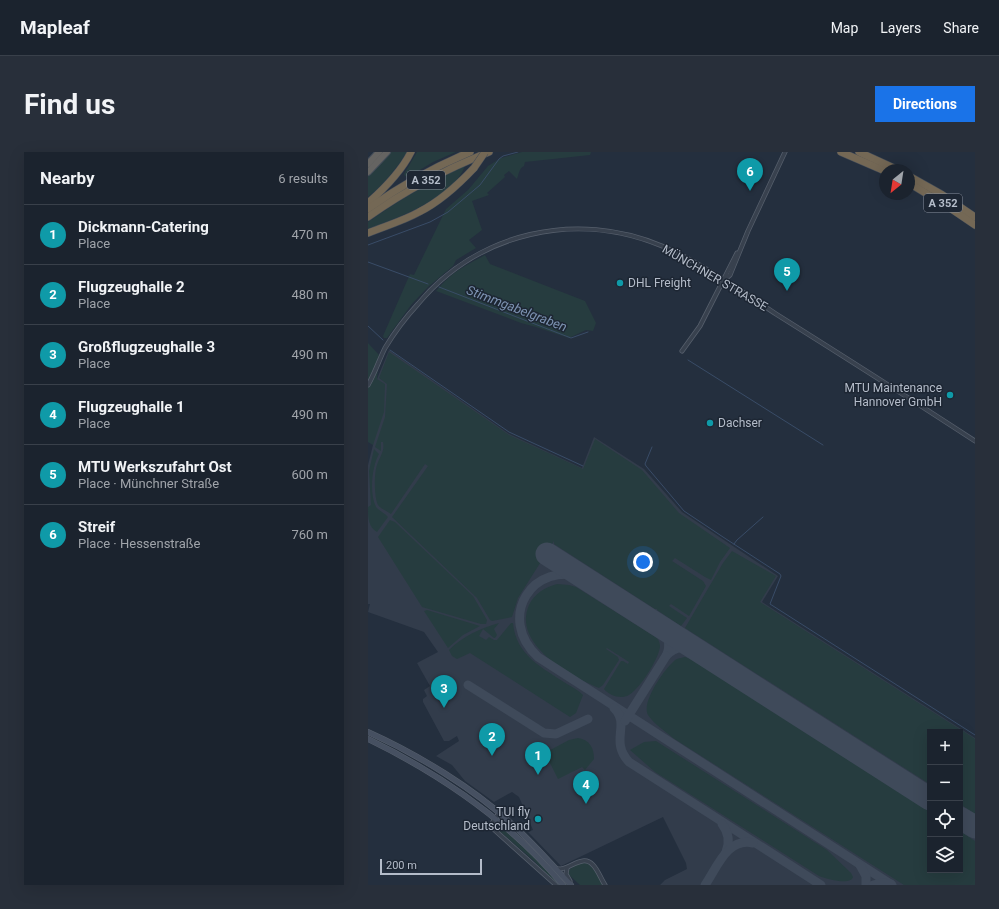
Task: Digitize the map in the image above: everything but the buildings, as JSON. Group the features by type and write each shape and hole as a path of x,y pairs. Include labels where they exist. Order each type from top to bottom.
{"highway":[{"path":"368,164 379,152"},
{"path":"368,172 387,152"},
{"path":"368,203 392,180 402,168 411,152"},
{"name":"A 352","path":"368,209 432,169 470,152"},
{"path":"368,232 399,222 430,206 448,193 474,168 485,152"},
{"name":"A 352","path":"368,217 388,202 435,176 463,162 489,152"},
{"path":"841,152 879,168"},
{"path":"859,152 885,164"},
{"name":"A 352","path":"915,179 941,194 975,218"},
{"name":"A 352","path":"915,187 975,225"}],"main road":[{"path":"368,732 437,769 499,813 536,846 556,869 572,884"},
{"path":"368,739 412,762 452,786 500,823 535,855 563,885"}],"street":[{"path":"682,350 700,326 748,231 785,152"},
{"name":"MÜNCHNER STRASSE","path":"368,385 387,346 408,315 433,288 456,268 496,245 519,237 562,229 592,229 621,233 650,241 672,251 723,280 975,441"},
{"path":"491,827 494,818 499,813"},
{"path":"491,827 500,823"},
{"path":"491,827 556,885"},
{"path":"556,869 560,870 582,861 588,861 595,866 605,885"},
{"path":"567,868 566,874 572,884"}],"shaded area":[{"path":"389,350 509,434 582,468 594,437 644,469 682,512 778,576 762,602 961,729 927,729 927,873 963,873 963,730 975,738 975,885 660,885 665,880 687,869 686,863 663,817 561,866 528,832 533,830 519,797 512,792 494,802 465,781 452,765 436,756 459,741 457,736 449,741 444,741 423,702 423,699 427,696 424,690 430,686 417,663 438,652 424,632 368,612 370,604 368,604 368,465 373,445 377,379"}],"green space":[{"path":"391,152 407,152 389,176 368,197 368,176"},
{"path":"417,152 456,152 433,162 408,177 405,176 404,174"},
{"path":"522,152 591,152 590,155 525,162 517,179 509,171 504,175 505,177 487,193 489,195 472,201 482,230 469,240 476,248 456,260 453,266 428,287 411,305 387,338 384,338 383,336 410,274 414,275 446,209 468,190 488,166 501,158"},
{"path":"465,166 459,177 449,188 437,197 408,213 368,229 368,222 391,206 427,185"},
{"path":"485,255 490,264 585,301 596,323 593,331 586,330 569,338 521,323 436,291 453,274 464,266"},
{"path":"368,343 379,355 377,379 385,384 384,412 373,445 368,442"},
{"path":"389,352 509,435 583,469 595,439 642,470 679,513 730,548 720,562 711,580 675,558 672,561 703,581 706,586 689,616 671,604 669,606 687,618 681,626 657,609 554,544 554,541 550,547 547,544 538,557 542,560 518,598 512,617 492,621 490,620 477,598 392,517 428,466 425,464 391,514 378,505 375,491 375,474 383,451 383,442 381,442 381,451 375,447 385,417 387,384 379,378"},
{"path":"374,449 379,454 372,480 374,501 376,507 388,517 377,532 370,525 368,514 368,507 371,505 369,471"},
{"path":"390,520 395,522 473,596 487,620 486,624 481,624 422,607 378,537"},
{"path":"732,551 776,576 760,602 959,729 927,729 927,782 685,628 723,563"},
{"path":"557,584 576,587 657,638 660,647 656,659 642,682 632,693 624,697 618,697 611,695 604,689 621,661 628,664 629,662 607,648 606,649 618,657 619,660 603,685 599,688 587,683 560,667 547,657 536,645 529,633 526,619 529,605 534,597 540,592"},
{"path":"427,610 480,626 463,635 448,648 424,611"},
{"path":"499,623 494,629 497,635 495,638 483,629 479,636 486,640 489,637 497,640 511,623 513,623 519,644 525,653 540,666 583,695 576,713 570,717 470,653 457,659 452,656 449,650 460,641 478,630"},
{"path":"685,657 691,659 927,810 927,873 963,873 963,833 975,841 975,885 904,885 673,738 650,718 647,709 648,702 655,686 670,665 679,658"},
{"path":"963,731 975,739 975,814 963,806"},
{"path":"578,738 586,741 590,745 593,751 594,759 585,770 582,767 558,779 548,759 542,762 539,756 569,740"},
{"path":"656,741 827,850 851,873 853,877 848,881 839,881 819,876 655,772 630,750 644,742"},
{"path":"500,826 535,858 561,885 558,885 533,860 496,828"},
{"path":"579,863 588,864 591,866 603,885 580,885 567,873 567,871"}],"waterway":[{"path":"368,245 430,222 448,212 480,185 499,159 503,156 518,152"},
{"name":"Stimmgabelgraben","path":"368,262 428,284"},
{"name":"Stimmgabelgraben","path":"439,287 571,338 588,332"},
{"path":"368,326 383,340"},
{"path":"390,350 509,432 583,466"},
{"name":"Stimmgabelgraben","path":"688,360 823,445"},
{"path":"652,447 645,464 684,511 780,574 781,576 770,604 975,735"},
{"path":"734,544 763,517"}],"taxiway":[{"path":"586,578 567,574 550,577 536,584 526,596 520,610 520,626 526,642 538,657 892,885"},
{"path":"659,625 665,632 669,643 666,656 678,648 687,648 701,652"},
{"path":"625,721 666,656"},
{"path":"468,685 544,733 556,734 588,719"},
{"path":"614,708 619,714 621,721 621,747 623,754 629,762 821,885"},
{"path":"722,824 728,838 726,852"},
{"path":"705,885 724,855 730,849 744,842 753,843"},
{"path":"860,865 866,876 866,885"},
{"path":"873,885 881,883 891,884"}],"runway":[{"path":"547,554 927,797"},
{"path":"963,820 975,827"}],"place":[{"name":"Streif","path":"750,191"},
{"name":"DHL Freight","path":"620,283"},
{"name":"MTU Werkszufahrt Ost","path":"787,291"},
{"name":"MTU Maintenance Hannover GmbH","path":"950,395"},
{"name":"Dachser","path":"710,423"},
{"name":"Großflugzeughalle 3","path":"444,708"},
{"name":"Flugzeughalle 2","path":"492,756"},
{"name":"Dickmann-Catering","path":"538,775"},
{"name":"Flugzeughalle 1","path":"586,804"},
{"name":"TUI fly Deutschland","path":"538,819"}]}
